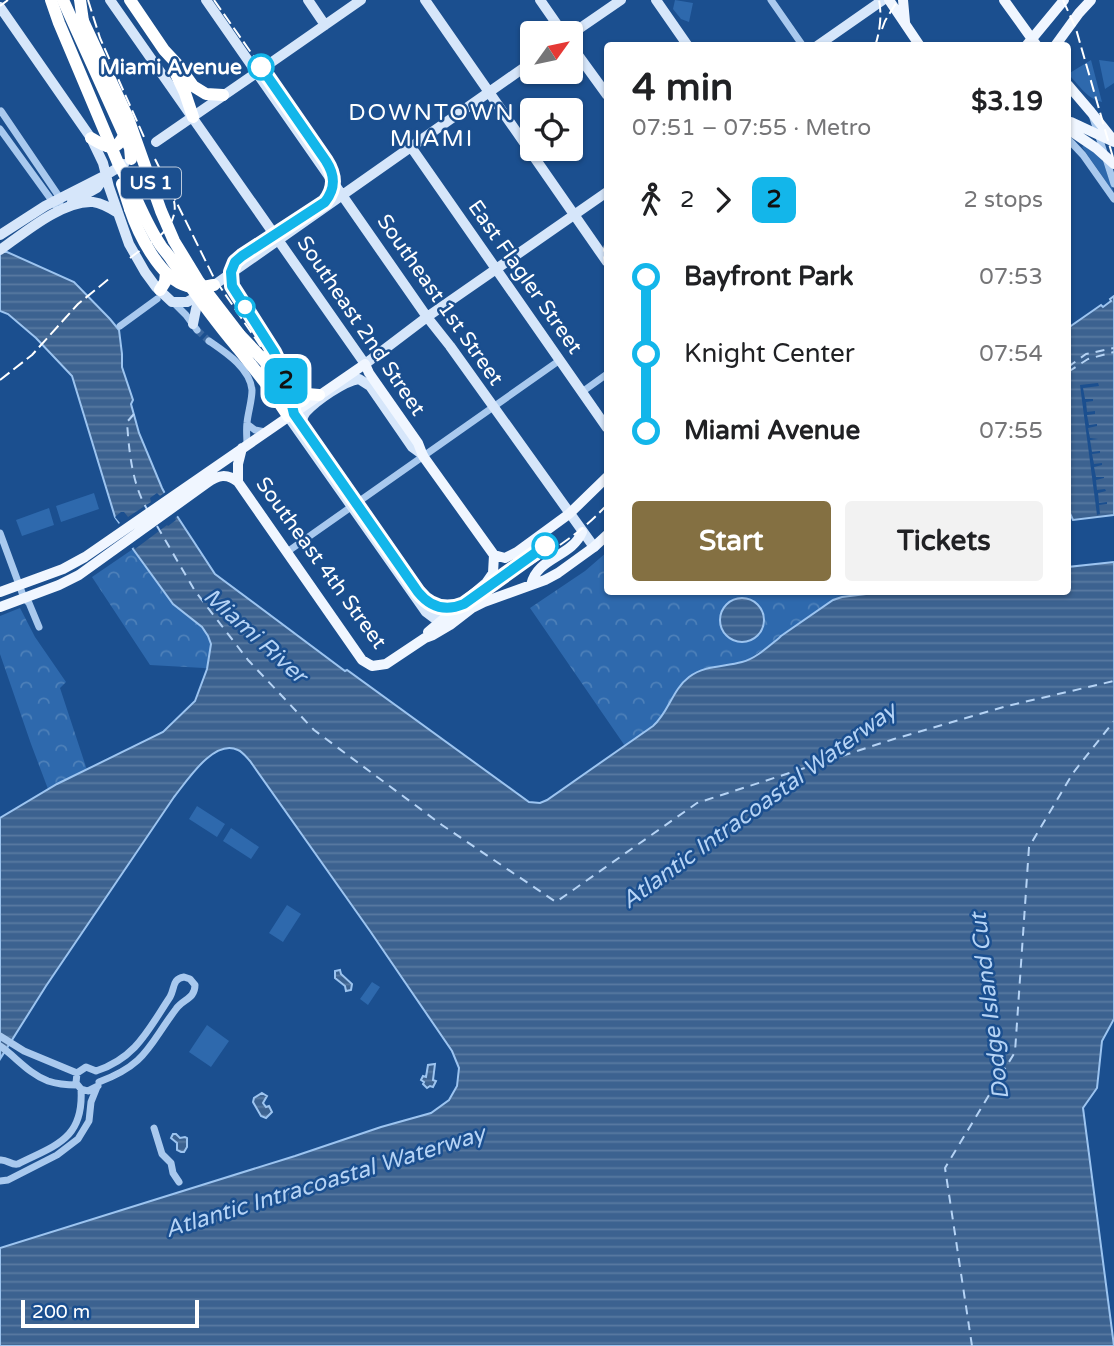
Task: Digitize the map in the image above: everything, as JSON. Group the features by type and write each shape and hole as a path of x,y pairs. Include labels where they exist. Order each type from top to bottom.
{"highway":[{"name":"US 1","path":"51,0 54,12 125,161 126,175 146,220 204,307 260,376 288,416"},
{"path":"62,0 131,150 120,177 124,211 166,273 185,286 197,288 215,285"},
{"path":"62,0 65,19 77,48 170,256"},
{"name":"US 1","path":"72,0 128,118 174,241 199,282 239,334 270,367 290,382 310,388 321,396"},
{"path":"80,0 83,21"},
{"path":"133,3 164,50 197,90 206,94 223,95"},
{"path":"164,50 185,93 193,117"},
{"path":"91,138 111,147 121,142 124,135"},
{"path":"158,295 165,282 166,273"}],"main road":[{"name":"Southeast 2nd Street","path":"110,0 365,364 418,443 423,456"},
{"name":"Southeast 1st Street","path":"206,0 263,69 342,195 594,547"},
{"path":"308,0 326,25"},
{"path":"0,235 56,200 106,175 361,0"},
{"path":"425,0 604,257"},
{"path":"540,0 555,21"},
{"path":"583,26 621,0"},
{"path":"656,0 685,42"},
{"path":"823,42 883,0"},
{"path":"889,0 917,42"},
{"path":"903,0 905,24"},
{"path":"1004,0 1030,42"},
{"path":"1032,42 1064,0"},
{"path":"1058,42 1091,0"},
{"path":"1,12 91,138 103,163 109,187 124,211 135,257 158,295 172,302 187,302 200,295 520,70"},
{"path":"583,62 604,91"},
{"path":"1071,89 1114,142"},
{"path":"1071,122 1114,142"},
{"path":"1071,132 1090,143 1114,164"},
{"name":"East Flagler Street","path":"411,147 604,424"},
{"path":"0,250 97,188 106,175"},
{"path":"0,607 68,581 95,557 245,446 321,396 427,317 604,194"},
{"path":"61,210 90,202 124,211"},
{"path":"193,323 200,295"},
{"name":"Southeast 2nd Street","path":"321,396 359,379 370,386 494,555"},
{"path":"299,433 304,415 321,396"},
{"path":"288,416 430,607 439,614 452,615"},
{"path":"303,422 354,505"},
{"path":"239,482 238,464 245,446"},
{"path":"197,484 220,476 232,477 239,482"},
{"path":"425,638 433,635 490,579 494,555 502,558 512,555 569,514 604,480"},
{"name":"Southeast 4th Street","path":"239,482 362,660 372,666 382,666 392,662 425,638"},
{"path":"531,585 535,572 577,541 582,532"},
{"path":"425,638 428,632 452,615 558,573 604,538"},
{"path":"0,592 95,557"}],"street":[{"path":"772,0 800,42"},
{"path":"1,111 61,210"},
{"path":"1091,112 1114,184"},
{"path":"0,129 56,200"},
{"path":"1071,142 1114,199"},
{"path":"120,326 158,295"},
{"path":"172,302 193,323"},
{"path":"209,341 233,359 248,379 252,394 245,446"},
{"path":"287,552 560,360"},
{"path":"582,392 604,376"},
{"path":"247,424 255,430 265,432"},
{"path":"0,533 24,598 29,603 39,627"},
{"path":"0,1160 18,1164 54,1146 71,1133 81,1110 79,1087 75,1077 77,1073 86,1067 96,1071 129,1054 173,991 178,978 184,977 194,983 195,990 191,997 178,998 173,991"},
{"path":"0,1036 6,1047 37,1076 88,1091 125,1071 141,1058 184,999"},
{"path":"6,1047 36,1055 77,1073"},
{"path":"27,1068 36,1055"},
{"path":"0,1181 8,1180 57,1155 78,1139 89,1121 91,1102 98,1084 96,1071"},
{"path":"154,1128 162,1154 172,1163 173,1173 179,1182"}],"green space":[{"path":"675,0 693,3 689,22 681,19 673,9"},
{"path":"1091,60 1102,102 1088,95 1071,77 1071,72"},
{"path":"1099,60 1114,62 1114,83 1105,89"},
{"path":"1084,145 1102,159 1114,193 1082,147"},
{"path":"94,493 99,509 61,522 56,506"},
{"path":"49,508 54,525 22,536 16,520"},
{"path":"133,549 173,604 207,633 211,644 207,669 150,665 92,577"},
{"path":"604,555 604,595 860,595 837,598 744,662 701,670 688,678 674,695 661,720 625,746 530,608 585,571"},
{"path":"20,608 35,637 66,682 60,688 87,770 48,789 0,654 0,616"},
{"path":"197,806 225,824 217,837 189,819"},
{"path":"231,828 259,847 251,859 223,841"},
{"path":"287,905 301,914 283,942 269,933"},
{"path":"372,982 380,987 368,1005 360,999"},
{"path":"207,1025 229,1041 211,1067 189,1052"}],"water":[{"path":"0,252 7,252 74,282 119,330 122,367 133,400 131,404 139,433 177,516 215,574 345,671 529,802 540,803 547,800 653,726 678,688 695,673 752,658 833,600 858,595 1071,595 1071,567 1114,562 1114,1019 1102,1041 1097,1088 1083,1108 1114,1346 0,1346 0,1248 431,1113 449,1100 457,1086 459,1068 452,1051 250,761 240,751 229,748 211,755 202,763 174,797 0,1059 0,818 57,784 163,732 195,701 207,669 211,644 202,627 173,604 133,549 115,517 72,376 36,338 8,314 0,311"},
{"path":"1114,296 1114,515 1073,520 1071,326 1101,305 1103,307"},
{"path":"742,598 757,605 764,620 757,635 742,642 727,635 720,620 727,605"},
{"path":"340,970 352,984 351,990 346,991 345,986 335,978 335,971"},
{"path":"435,1064 433,1080 436,1081 433,1087 427,1088 421,1080 423,1076 426,1077 428,1065"},
{"path":"262,1093 267,1096 263,1103 266,1107 269,1106 272,1112 266,1118 261,1116 253,1102 254,1098"},
{"path":"173,1134 187,1138 184,1152 177,1150 177,1143 171,1138"}],"pier":[{"path":"1098,383 1099,386 1083,388 1085,399 1093,399 1086,402 1087,412 1095,411 1095,414 1087,415 1089,425 1097,424 1088,428 1090,438 1098,439 1090,440 1092,452 1100,451 1092,454 1094,464 1102,463 1094,467 1096,477 1104,477 1096,480 1097,490 1106,491 1098,493 1099,503 1107,504 1099,505 1100,514 1097,515 1080,385"},
{"path":"167,491 180,514 168,526 135,549 134,547 129,550 117,525 120,523 115,517 124,512 128,517 151,502 150,498 157,493 160,496"}],"ferry route":[{"path":"1071,365 1086,354 1114,348"},
{"path":"1071,370 1088,359 1114,352"},
{"path":"134,414 127,422 130,456 138,489 147,509"},
{"path":"157,526 195,591 248,660 314,730 442,825 556,902 697,803 894,739 1007,706 1114,681"},
{"path":"972,1346 945,1168 1015,1052 1029,847 1073,773 1114,721"}],"tunnel":[{"path":"197,330 209,341"}],"railway":[{"path":"0,6 8,0"},
{"path":"88,0 100,38 144,137"},
{"path":"214,0 257,61"},
{"path":"876,42 880,23 879,0"},
{"path":"882,29 898,0"},
{"path":"1063,0 1076,29 1114,161"},
{"path":"231,281 231,272 238,259 321,205 332,186 329,165 267,76"},
{"path":"155,159 214,278 277,370 291,416 415,594 426,605 446,612 458,611 468,606 569,539 604,508"},
{"path":"130,258 168,227 175,211 174,201"},
{"path":"604,247 604,254"},
{"path":"0,380 32,355 78,304 110,278"}],"metro line":[{"name":"2","path":"261,67 326,161 333,180 331,192 325,202 242,256 235,262 231,272 230,281 234,292 270,344 282,367 294,414 425,601 448,609 464,604 545,546"}],"place":[{"name":"Miami Avenue","path":"261,67"}],"district":[{"name":"DOWNTOWN MIAMI","path":"432,126"}],"water label":[{"name":"Miami River","path":"255,636"},
{"name":"Atlantic Intracoastal Waterway","path":"759,806"},
{"name":"Dodge Island Cut","path":"990,1006"},
{"name":"Atlantic Intracoastal Waterway","path":"325,1182"}]}
